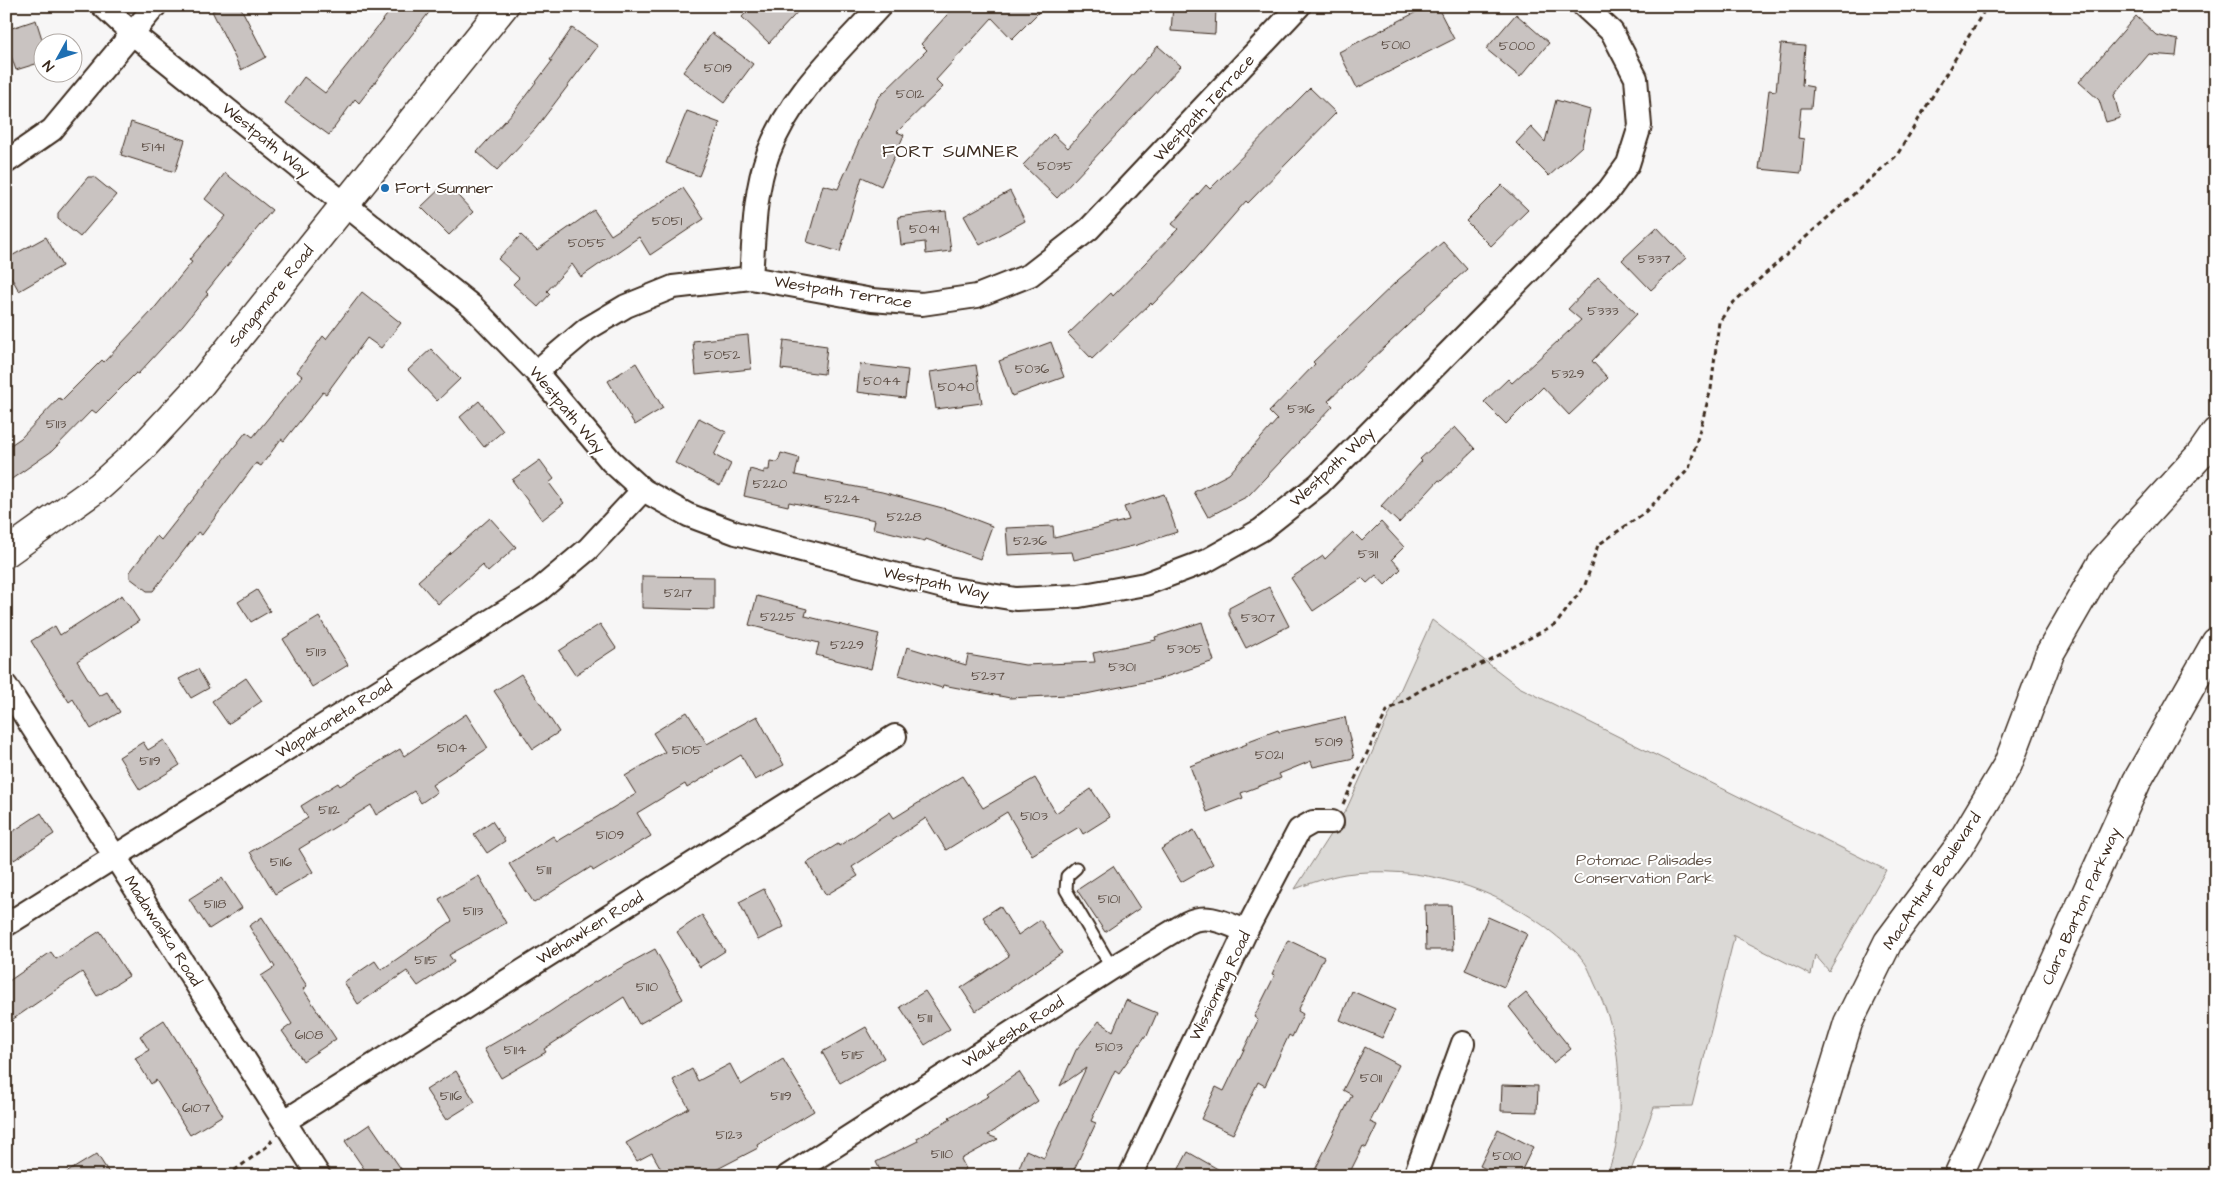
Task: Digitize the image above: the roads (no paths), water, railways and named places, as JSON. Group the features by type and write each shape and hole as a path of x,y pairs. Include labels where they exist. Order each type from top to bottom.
{"main road":[{"name":"Sangamore Road","path":"6,553 100,486 140,450 196,390 504,6"},
{"name":"MacArthur Boulevard","path":"1801,1176 1848,1023 1888,942 1958,848 2008,764 2050,654 2103,561 2200,455 2216,432"},
{"name":"Clara Barton Parkway","path":"1958,1176 2138,781 2216,642"}],"street":[{"name":"Westpath Way","path":"103,6 133,34 474,307 536,372 611,461 643,490 688,515 736,533 946,588 1016,599 1079,596 1145,584 1206,560 1261,530 1319,484 1609,190 1628,164 1640,126 1636,78 1612,32 1584,6"},
{"path":"6,162 52,130 155,6"},
{"path":"751,278 759,192 768,154 784,120 808,85 880,6"},
{"name":"Westpath Terrace","path":"536,372 587,329 626,306 673,287 751,278 872,300 922,304 977,296 1030,275 1089,230 1299,6"},
{"name":"Wapakoneta Road","path":"6,925 538,591 588,548 643,490"},
{"name":"Madawaska Road","path":"6,686 319,1176"},
{"name":"Wehawken Road","path":"284,1121 895,736"},
{"name":"Wissioming Road","path":"1130,1176 1246,931 1299,830 1313,822 1332,822"},
{"name":"Waukesha Road","path":"788,1176 1112,968 1192,920 1210,918 1246,931"},
{"path":"1415,1176 1463,1043"}],"lane":[{"path":"1076,868 1067,876 1066,890 1112,968"}],"place":[{"name":"Fort Sumner","path":"385,188"}],"district":[{"name":"FORT SUMNER","path":"951,151"}],"park label":[{"name":"Potomac Palisades Conservation Park","path":"1644,869"}]}
